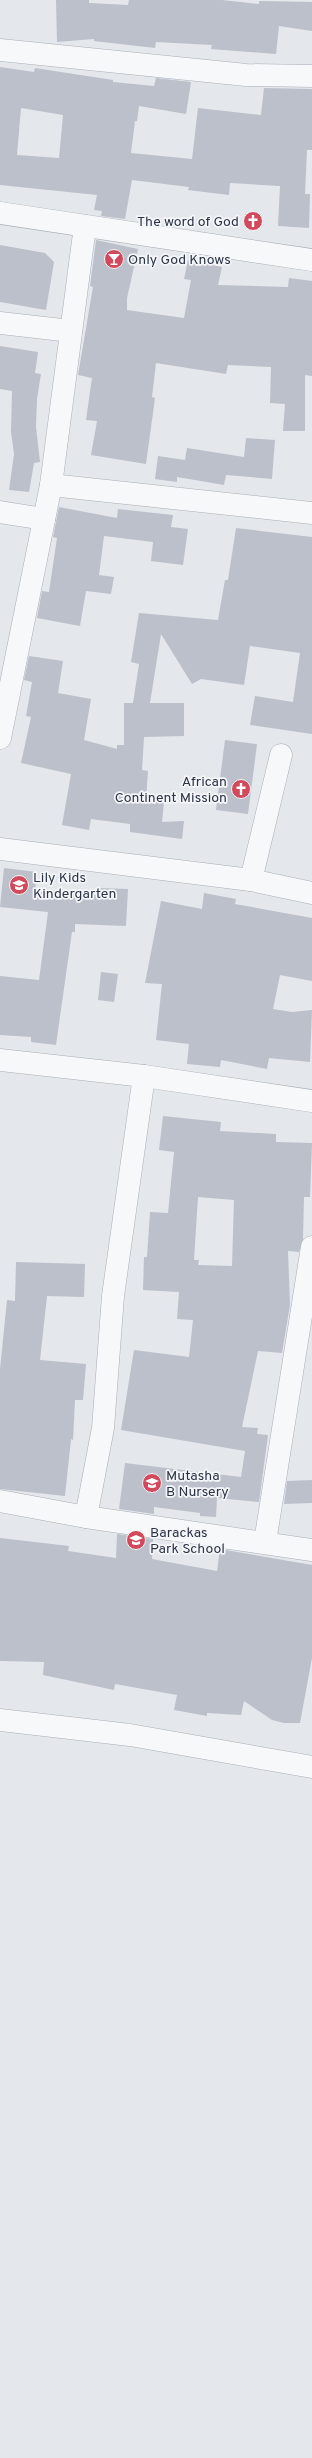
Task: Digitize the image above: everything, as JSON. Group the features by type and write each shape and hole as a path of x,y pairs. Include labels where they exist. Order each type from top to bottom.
{"street":[{"path":"0,50 246,75 312,76"},
{"path":"0,213 312,260"},
{"path":"0,738 51,485 85,226"},
{"path":"0,323 71,330"},
{"path":"51,485 312,513"},
{"path":"0,512 44,519"},
{"path":"251,880 282,755"},
{"path":"0,849 251,880 312,893"},
{"path":"0,1060 144,1076 312,1101"},
{"path":"86,1517 103,1428 113,1296 144,1076"},
{"path":"265,1542 312,1247"},
{"path":"0,1501 86,1517 312,1550"},
{"path":"0,1720 130,1735 312,1767"}],"building":[{"path":"56,0 89,0 89,3 128,5 129,0 222,0 259,4 259,1 312,2 312,31 279,26 276,54 211,49 212,45 156,42 155,48 94,41 94,39 57,42"},
{"path":"0,67 34,72 35,68 113,80 113,82 154,86 156,78 191,82 186,114 139,106 137,121 135,121 131,153 192,159 198,108 261,115 264,88 312,89 312,150 307,150 305,194 310,194 309,228 278,226 280,186 230,183 229,195 188,190 189,187 132,180 125,219 101,216 102,211 94,210 97,195 0,185","holes":["21,108 63,115 59,158 17,155"]},
{"path":"96,240 138,249 127,298 127,310 184,318 191,280 184,279 188,260 222,267 218,285 288,287 289,278 312,281 312,376 305,375 305,431 283,431 285,404 270,403 271,367 228,365 226,374 156,363 152,397 155,398 146,464 91,455 97,421 86,420 92,378 78,375 93,287 90,286"},
{"path":"0,245 45,253 54,262 46,310 0,302"},
{"path":"0,346 38,352 35,373 41,374 37,399 36,427 40,462 34,463 29,492 9,490 14,454 11,432 12,391 0,389"},
{"path":"246,438 275,440 272,479 226,475 224,485 177,477 177,482 155,479 158,456 185,460 187,448 244,457"},
{"path":"59,507 117,518 118,509 173,515 171,527 188,529 183,565 151,561 153,542 104,536 99,575 114,577 111,594 86,591 80,626 37,618 42,591 49,592 57,538 53,537"},
{"path":"236,528 312,537 312,734 250,725 255,696 293,702 300,653 250,646 244,685 201,679 192,684 161,634 150,703 184,703 184,736 144,737 142,770 148,771 146,799 164,801 162,822 184,821 182,839 130,832 130,824 91,819 89,830 62,825 71,774 21,763 31,717 26,716 32,682 24,680 29,656 63,661 58,693 91,699 84,740 117,749 117,745 124,745 124,703 133,703 139,664 131,662 139,613 218,620 225,580 228,580"},
{"path":"225,740 257,744 248,814 216,810"},
{"path":"4,868 37,872 35,892 99,895 99,888 128,889 126,926 75,924 75,932 72,932 56,1045 31,1042 31,1037 0,1035 0,976 39,980 48,912 0,907"},
{"path":"204,893 236,899 235,904 312,918 312,981 280,975 273,1009 292,1012 312,1010 310,1062 269,1058 267,1069 221,1060 220,1067 187,1064 189,1044 156,1040 162,984 145,983 161,901 202,909"},
{"path":"101,972 118,974 114,1002 98,1000"},
{"path":"163,1116 221,1122 220,1131 276,1134 276,1142 312,1143 310,1197 304,1197 303,1239 299,1252 288,1251 290,1305 282,1353 258,1351 242,1427 258,1428 257,1434 268,1435 259,1502 217,1498 216,1517 200,1516 200,1513 154,1507 154,1514 119,1509 125,1463 241,1477 245,1451 121,1430 134,1350 189,1357 193,1320 177,1319 179,1292 143,1290 144,1257 147,1257 150,1212 168,1213 174,1152 159,1150","holes":["198,1197 234,1200 232,1266 198,1265 199,1260 194,1260"]},
{"path":"16,1262 85,1264 84,1297 47,1296 40,1360 86,1364 83,1400 75,1400 73,1440 71,1439 65,1496 0,1489 0,1369 7,1300 15,1301"},
{"path":"312,1480 312,1503 284,1504 287,1481"},
{"path":"117,1534 153,1539 152,1559 217,1571 220,1549 312,1565 312,1658 300,1723 284,1723 272,1720 244,1701 241,1715 207,1713 207,1716 174,1710 177,1695 115,1684 114,1690 43,1675 44,1662 0,1661 0,1538 69,1546 68,1551 116,1558"}],"place":[{"name":"The word of God","path":"253,221"},
{"name":"Only God Knows","path":"114,259"},
{"name":"African Continent Mission","path":"241,789"},
{"name":"Lily Kids Kindergarten","path":"19,885"},
{"name":"Mutasha B Nursery","path":"152,1483"},
{"name":"Barackas Park School","path":"136,1540"}]}
